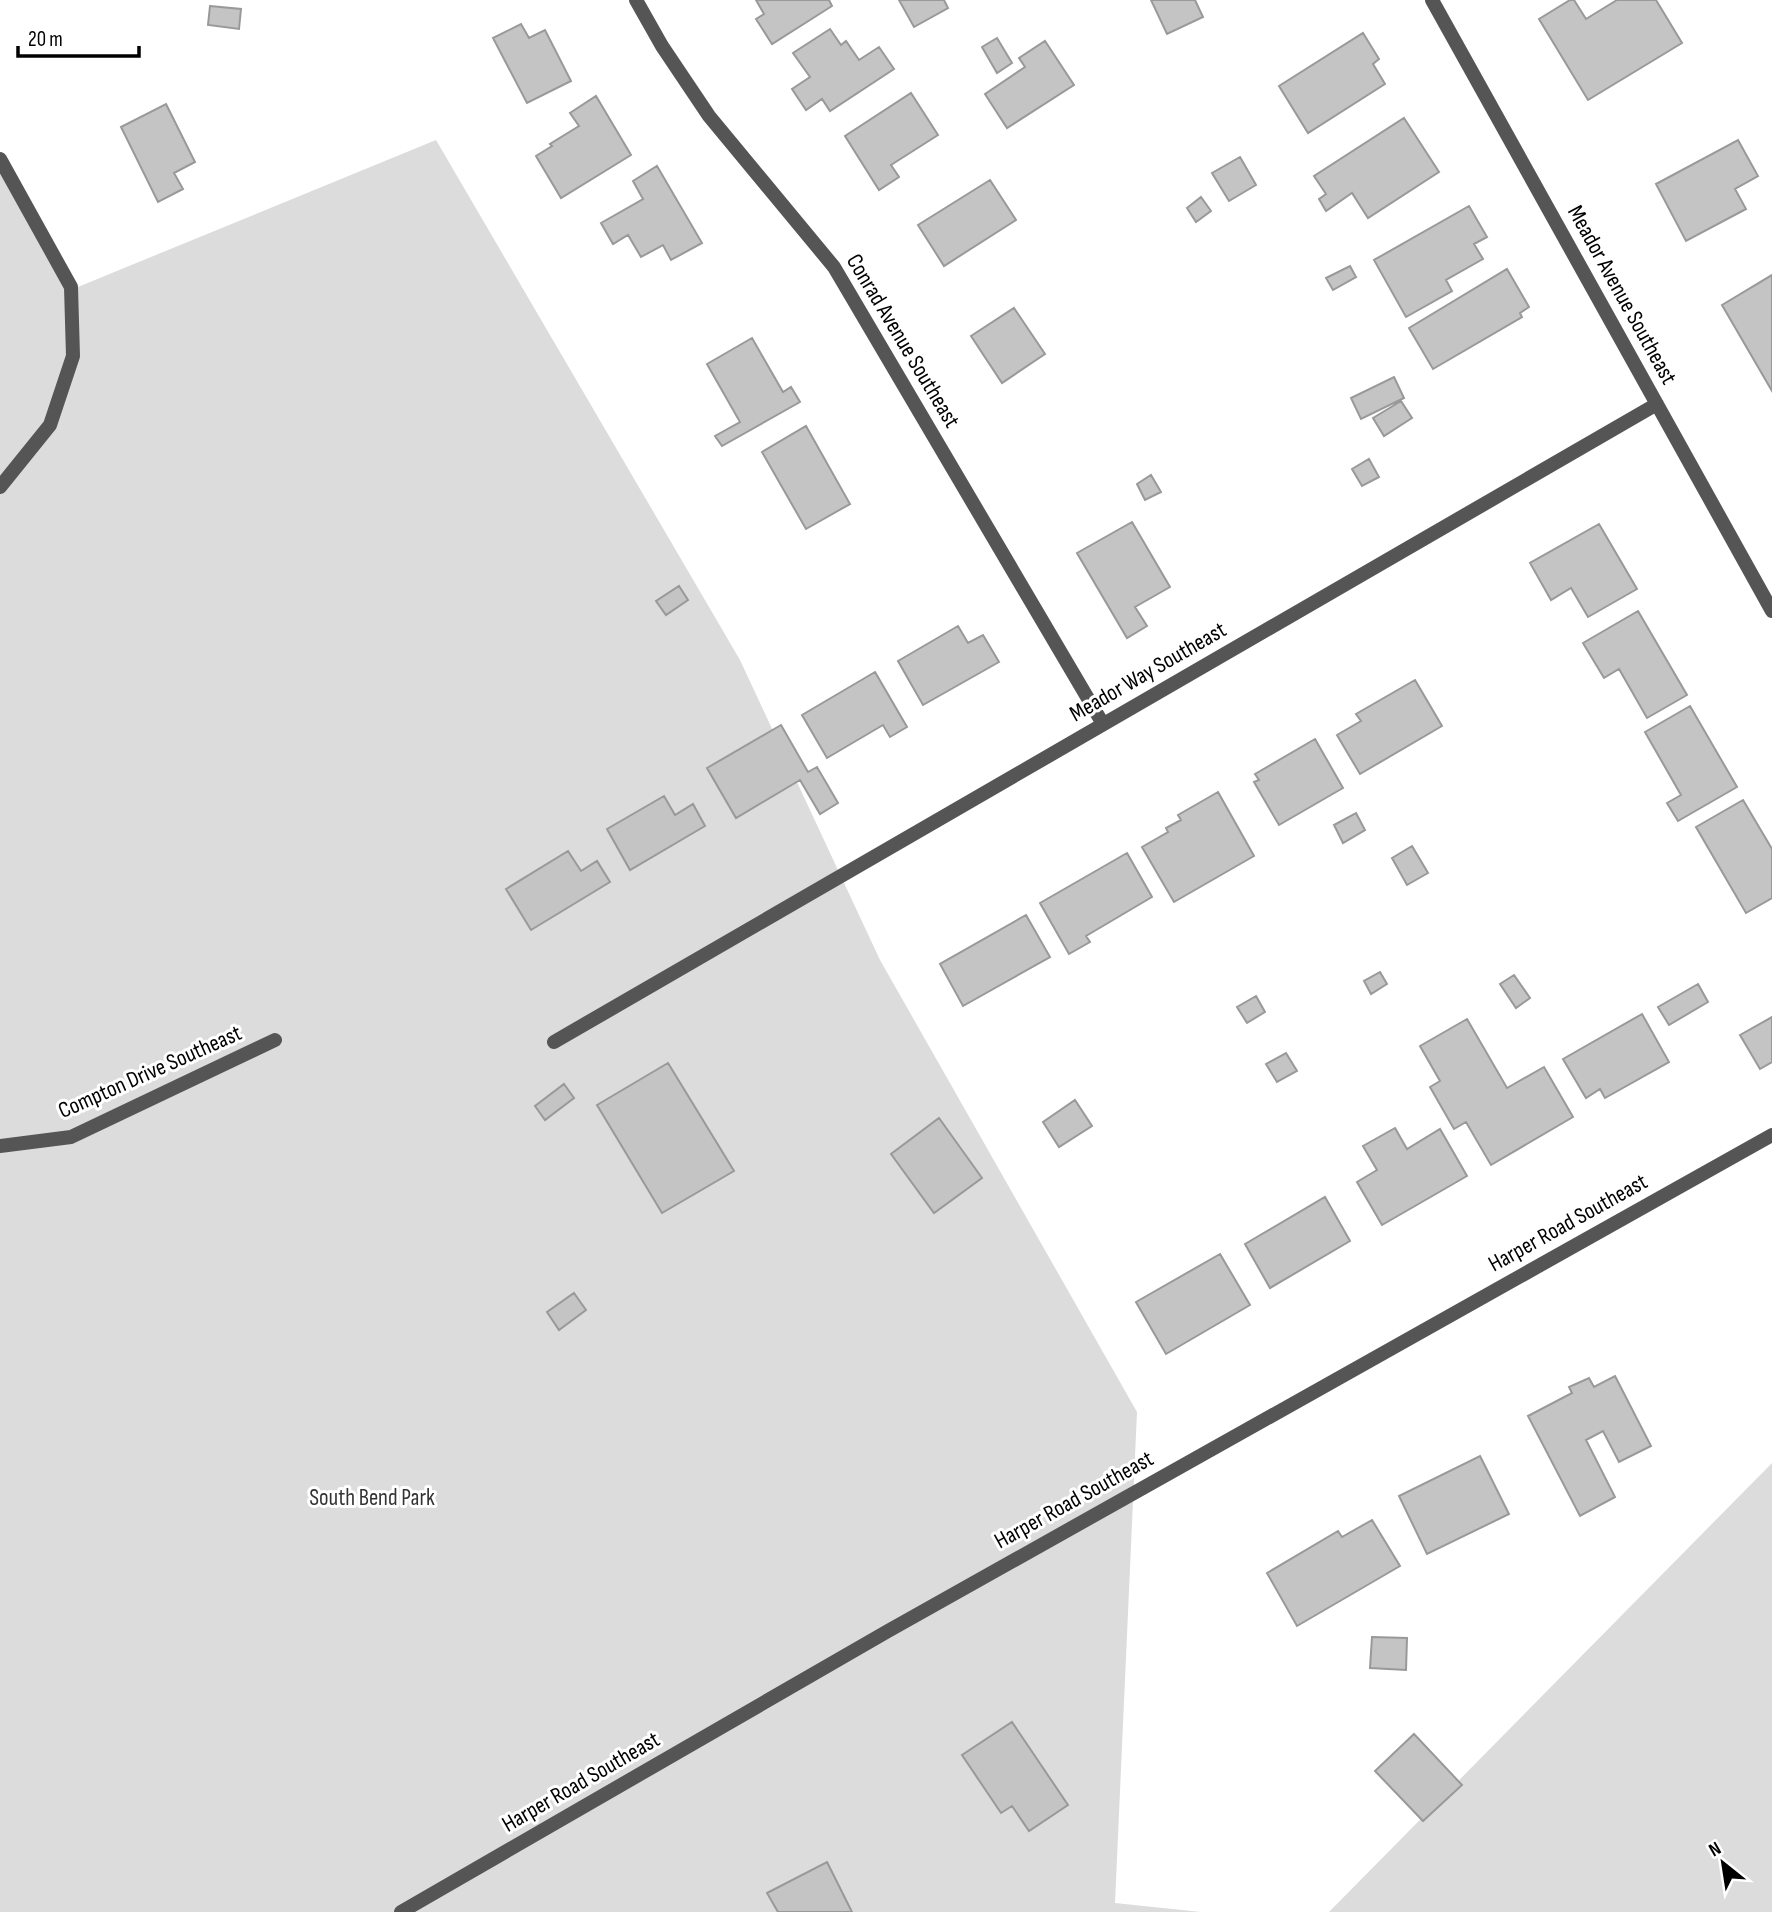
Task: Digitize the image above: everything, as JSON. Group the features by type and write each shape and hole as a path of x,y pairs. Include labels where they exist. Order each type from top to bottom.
{"street":[{"name":"Conrad Avenue Southeast","path":"636,0 662,46 709,116 834,267 1103,724"},
{"name":"Meador Avenue Southeast","path":"1432,0 1772,611"},
{"path":"0,159 71,287 73,356 50,425 0,487"},
{"name":"Meador Way Southeast","path":"554,1042 1657,404"},
{"name":"Compton Drive Southeast","path":"0,1146 71,1136 275,1040"},
{"name":"Harper Road Southeast","path":"401,1912 888,1631 1772,1135"}],"green space":[{"name":"South Bend Park","path":"436,140 740,660 880,960 1137,1412 1115,1903 1201,1912 0,1912 0,159 73,289"},
{"path":"1772,1463 1772,1912 1329,1912"}],"building":[{"path":"756,0 829,0 832,6 772,44 756,19 764,14"},
{"path":"899,0 944,0 948,8 914,27"},
{"path":"1151,0 1195,0 1203,17 1167,34"},
{"path":"1574,0 1586,19 1617,0 1656,0 1682,43 1588,100 1539,19"},
{"path":"210,6 241,9 239,29 208,25"},
{"path":"521,24 529,38 545,30 571,81 527,103 493,38"},
{"path":"830,29 841,45 846,41 859,60 879,47 894,69 830,111 822,99 806,110 792,89 810,77 793,53"},
{"path":"1363,33 1379,59 1373,64 1385,84 1308,133 1279,86"},
{"path":"997,38 1012,63 997,73 982,47"},
{"path":"1045,41 1074,85 1007,128 985,94 1025,67 1019,58"},
{"path":"911,93 938,135 891,165 899,177 879,190 845,136"},
{"path":"596,96 631,155 561,198 536,156 579,126 570,113"},
{"path":"166,104 195,162 174,173 183,189 158,202 121,127"},
{"path":"1404,118 1439,172 1368,218 1352,193 1326,211 1319,199 1326,194 1314,176"},
{"path":"1738,140 1758,176 1735,189 1746,209 1686,241 1656,184"},
{"path":"1240,157 1256,185 1229,201 1212,173"},
{"path":"657,166 702,243 671,260 663,245 641,257 628,235 613,244 601,223 643,199 633,181"},
{"path":"990,180 1016,220 944,266 918,225"},
{"path":"1201,197 1211,211 1196,222 1187,208"},
{"path":"1469,206 1487,237 1474,244 1483,259 1446,280 1452,291 1406,317 1374,260"},
{"path":"1350,266 1356,277 1333,290 1326,278"},
{"path":"1507,269 1529,307 1520,313 1522,317 1433,369 1409,328"},
{"path":"1772,275 1772,391 1722,305"},
{"path":"1014,308 1045,354 1002,383 971,336"},
{"path":"752,338 783,392 791,387 800,402 722,446 715,436 740,422 707,364"},
{"path":"1394,377 1404,398 1361,419 1351,398"},
{"path":"1401,401 1412,418 1384,436 1373,418"},
{"path":"806,426 850,504 806,529 762,452"},
{"path":"1369,459 1379,477 1362,486 1352,469"},
{"path":"1151,475 1161,492 1145,500 1137,484"},
{"path":"1132,522 1170,587 1135,607 1147,626 1127,638 1077,553"},
{"path":"1599,524 1637,589 1588,617 1571,588 1551,600 1530,563"},
{"path":"679,586 688,600 666,615 656,601"},
{"path":"1638,611 1687,695 1647,718 1619,669 1604,678 1583,643"},
{"path":"958,626 968,643 983,635 999,662 923,705 898,661"},
{"path":"875,672 907,727 890,737 883,725 827,758 802,715"},
{"path":"1415,680 1442,726 1360,774 1337,735 1361,721 1356,714"},
{"path":"1690,706 1737,787 1678,821 1667,803 1681,795 1645,732"},
{"path":"781,725 808,772 817,767 838,803 820,814 800,780 736,818 707,768"},
{"path":"1315,739 1343,788 1279,825 1254,782 1259,780 1255,774"},
{"path":"1218,792 1254,856 1174,902 1142,847 1168,832 1166,828 1181,820 1178,815"},
{"path":"664,796 675,815 693,804 705,826 630,870 607,829"},
{"path":"1743,800 1772,849 1772,898 1746,913 1696,827"},
{"path":"1356,813 1365,830 1343,843 1334,825"},
{"path":"1412,846 1428,873 1407,885 1392,858"},
{"path":"568,851 581,871 597,861 610,882 531,930 506,889"},
{"path":"1127,853 1152,897 1086,936 1090,942 1069,954 1040,903"},
{"path":"1026,915 1050,957 963,1006 940,964"},
{"path":"1380,972 1387,984 1371,994 1364,981"},
{"path":"1514,975 1530,998 1516,1008 1500,984"},
{"path":"1698,984 1708,1002 1669,1025 1658,1007"},
{"path":"1256,996 1265,1012 1247,1023 1237,1007"},
{"path":"1642,1014 1669,1062 1605,1098 1600,1089 1586,1098 1563,1059"},
{"path":"1772,1017 1772,1062 1760,1069 1740,1035"},
{"path":"1467,1019 1507,1088 1544,1067 1573,1117 1491,1165 1466,1122 1454,1129 1430,1087 1440,1081 1420,1046"},
{"path":"1286,1053 1297,1071 1277,1082 1266,1064"},
{"path":"668,1063 734,1171 662,1213 597,1105"},
{"path":"564,1084 574,1098 545,1120 535,1106"},
{"path":"1075,1100 1092,1126 1059,1147 1043,1122"},
{"path":"939,1118 982,1178 934,1213 891,1154"},
{"path":"1395,1128 1407,1149 1440,1129 1467,1176 1382,1225 1357,1182 1377,1170 1363,1146"},
{"path":"1325,1197 1350,1241 1270,1288 1245,1244"},
{"path":"1220,1254 1250,1305 1166,1354 1136,1302"},
{"path":"574,1293 586,1310 559,1330 547,1312"},
{"path":"1615,1376 1651,1446 1619,1462 1603,1431 1586,1440 1615,1497 1580,1516 1528,1416 1572,1393 1569,1387 1589,1378 1594,1387"},
{"path":"1480,1456 1509,1514 1427,1554 1399,1496"},
{"path":"1372,1520 1400,1566 1297,1626 1267,1573 1338,1531 1342,1537"},
{"path":"1372,1637 1407,1638 1406,1670 1370,1668"},
{"path":"1012,1722 1068,1805 1029,1831 1012,1806 1001,1813 962,1755"},
{"path":"1414,1734 1462,1785 1423,1821 1375,1771"},
{"path":"827,1862 852,1912 778,1912 767,1893"}]}
